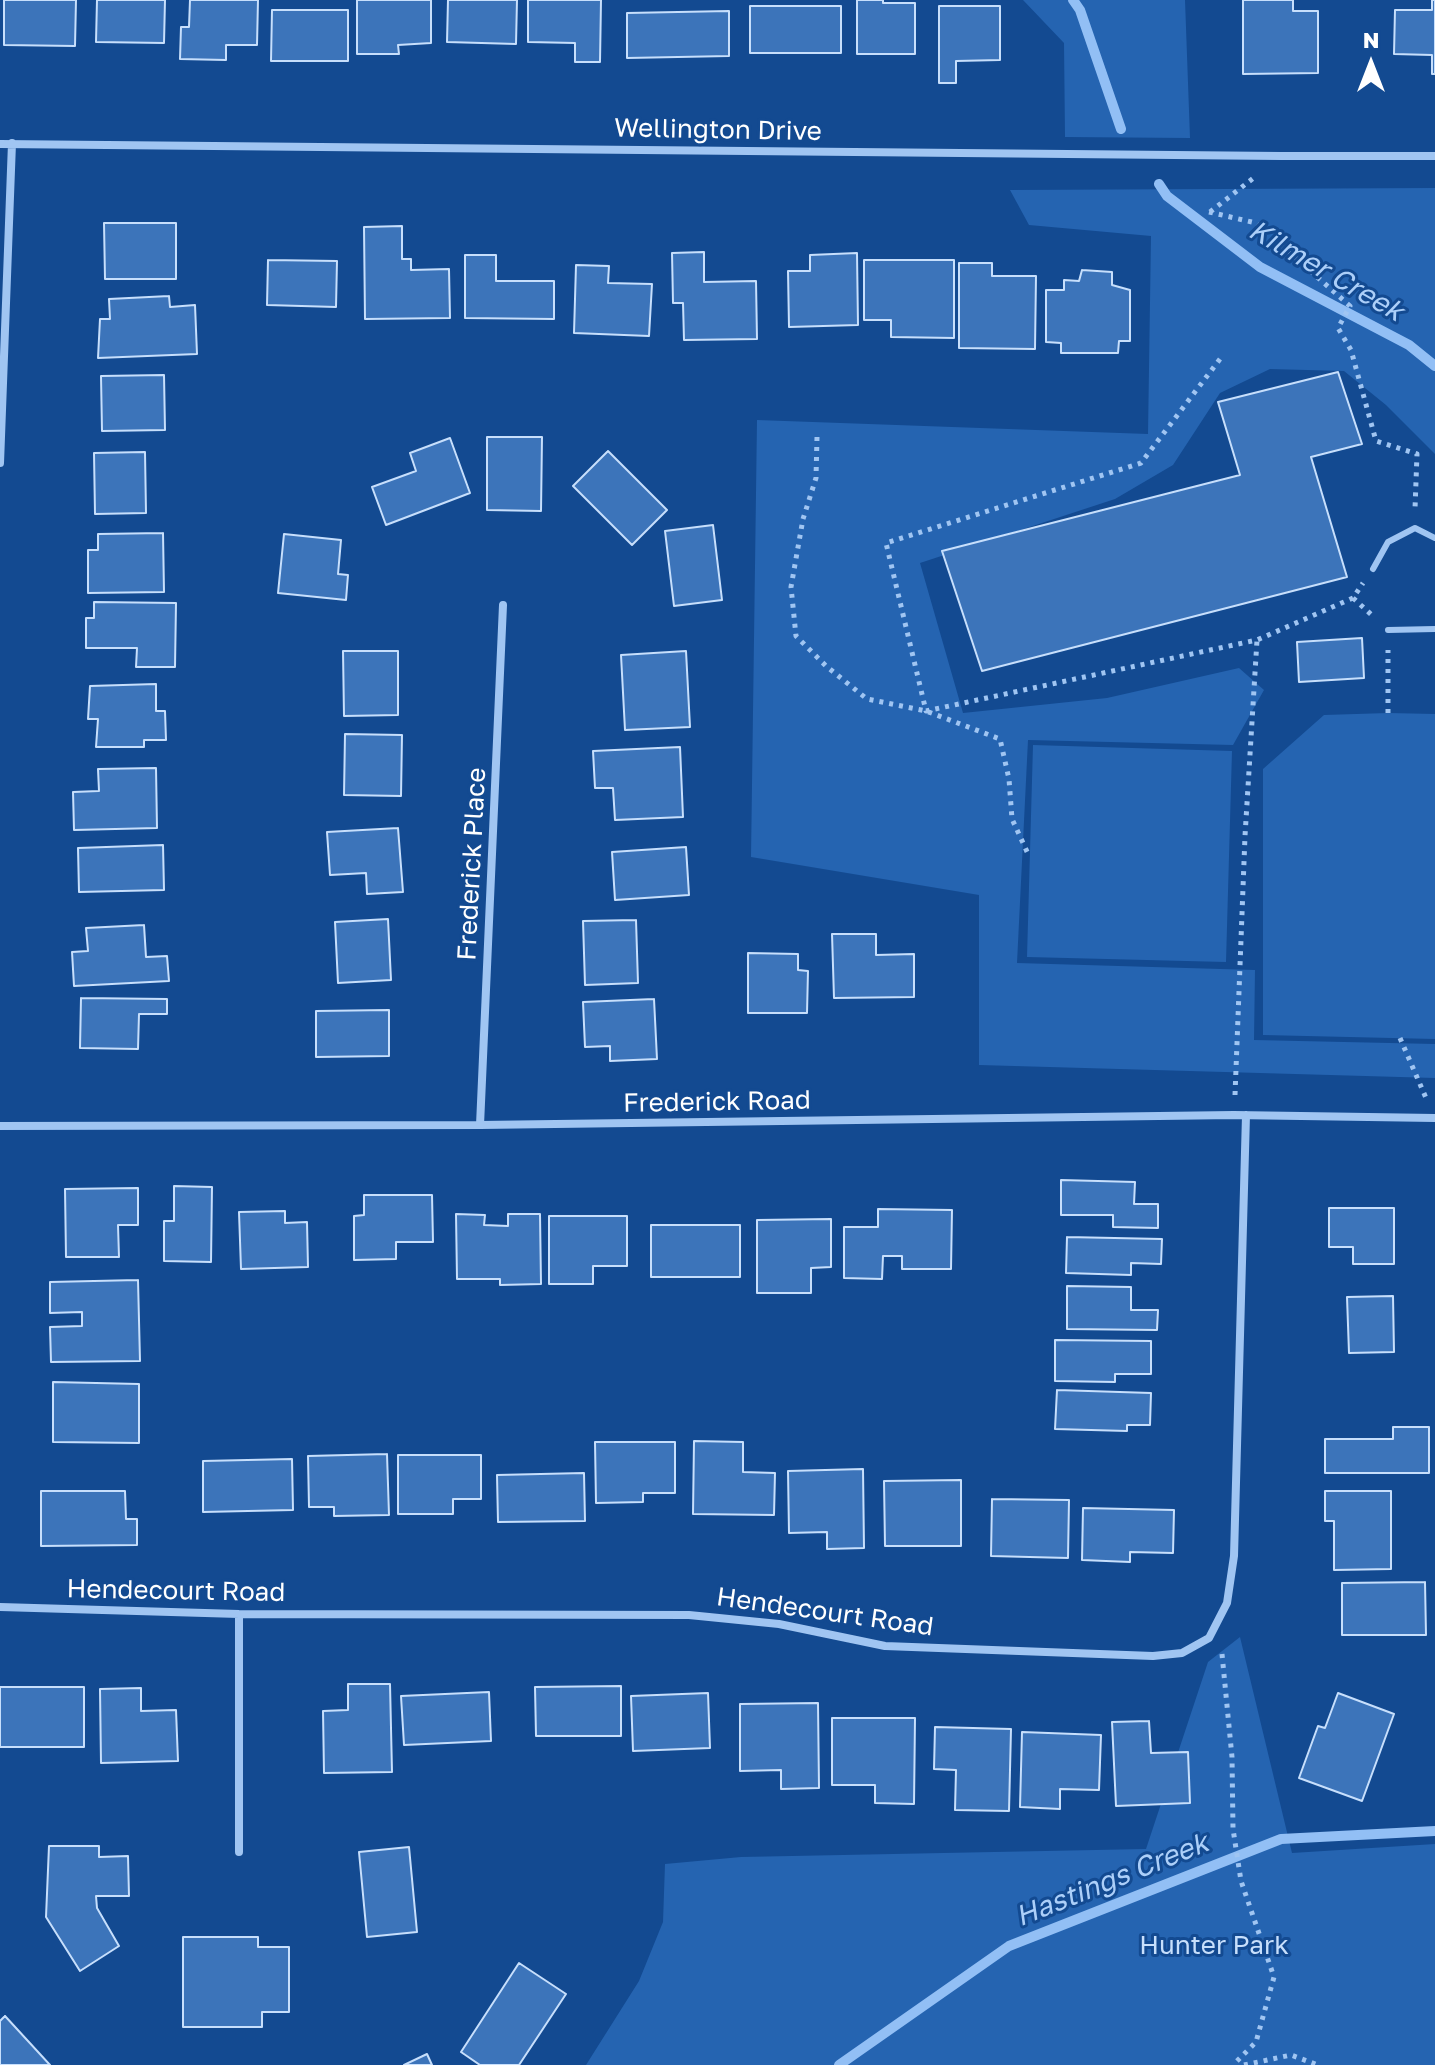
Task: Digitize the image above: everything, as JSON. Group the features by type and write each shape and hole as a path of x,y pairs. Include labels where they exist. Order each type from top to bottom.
{"street":[{"path":"0,463 12,143"},
{"name":"Wellington Drive","path":"0,144 1435,156"},
{"name":"Frederick Place","path":"480,1125 503,605"},
{"name":"Frederick Road","path":"0,1126 480,1125 1234,1115 1435,1118"},
{"name":"Hendecourt Road","path":"0,1607 239,1614 689,1615 779,1624 885,1646 1153,1656 1182,1653 1209,1638 1227,1603 1234,1556 1246,1115"},
{"path":"239,1614 239,1852"}],"lane":[{"path":"1373,569 1388,542 1415,528 1435,538"},
{"path":"1388,630 1435,629"}],"path":[{"path":"1281,156 1209,212 1256,223 1350,306 1338,328 1351,350 1376,441 1417,454 1415,528"},
{"path":"926,711 886,543 1141,463 1220,359"},
{"path":"817,437 816,478 803,519 791,587 796,636 826,666 867,699 926,711 1000,739 1009,779 1012,819 1029,856"},
{"path":"926,711 1257,640 1353,598 1373,569"},
{"path":"1234,1115 1245,836 1257,640"},
{"path":"1388,665 1388,713"},
{"path":"1400,1038 1435,1118"},
{"path":"1218,1621 1232,1757 1233,1829 1241,1881 1274,1977 1256,2042 1233,2065"},
{"path":"1244,2065 1291,2055 1318,2065"}],"green space":[{"path":"1023,0 1185,0 1190,138 1065,137 1064,43"},
{"path":"1435,188 1435,454 1386,405 1344,371 1270,369 1220,393 1173,465 1115,499 920,563 963,713 1107,698 1239,668 1264,690 1233,745 1028,740 1017,963 1255,970 1254,1040 1435,1044 1435,1078 979,1065 979,895 751,857 757,420 1148,434 1151,236 1029,225 1010,190"},
{"path":"1435,714 1435,1039 1263,1035 1263,769 1324,715"},
{"path":"1033,745 1232,751 1226,962 1027,957"},
{"name":"Hunter Park","path":"1240,1637 1292,1853 1435,1844 1435,2065 586,2065 639,1981 663,1922 665,1864 741,1857 1146,1849 1208,1662"}],"building":[{"path":"4,0 76,0 75,46 4,45"},
{"path":"97,0 165,0 164,43 96,42"},
{"path":"190,0 258,0 257,45 226,45 226,60 180,59 181,27 189,27"},
{"path":"357,0 431,0 431,43 398,45 399,54 357,54"},
{"path":"448,0 517,0 516,44 447,42"},
{"path":"528,0 601,0 600,62 575,62 575,43 528,42"},
{"path":"857,0 915,3 915,54 857,54"},
{"path":"1243,0 1293,0 1293,11 1318,11 1318,73 1243,74"},
{"path":"1432,0 1435,0 1435,74 1432,74 1432,55 1394,54 1395,10 1432,10"},
{"path":"750,6 841,6 841,53 750,53"},
{"path":"939,6 1000,6 1000,60 956,61 956,83 939,83"},
{"path":"272,10 348,10 348,61 271,61"},
{"path":"729,11 729,56 627,58 627,13"},
{"path":"104,223 176,223 176,279 105,279"},
{"path":"402,226 402,259 411,259 411,270 449,269 450,318 365,319 364,227"},
{"path":"704,252 704,282 756,281 757,339 684,340 683,303 673,303 672,253"},
{"path":"857,253 858,325 789,327 788,271 810,271 810,255"},
{"path":"465,255 496,255 496,281 554,281 554,319 465,318"},
{"path":"268,260 337,261 336,307 267,305"},
{"path":"864,260 954,260 954,338 891,337 891,320 864,320"},
{"path":"959,263 992,263 992,276 1036,276 1035,349 959,348"},
{"path":"576,265 609,266 608,283 652,284 649,336 574,333"},
{"path":"1082,270 1112,272 1112,285 1130,290 1130,341 1119,341 1118,353 1061,353 1061,343 1046,342 1046,290 1064,290 1064,280 1079,281"},
{"path":"169,296 170,307 195,305 197,354 98,358 100,319 110,319 109,299"},
{"path":"1338,372 1362,444 1311,457 1347,577 982,671 942,551 1240,475 1218,402"},
{"path":"164,375 165,430 102,431 101,376"},
{"path":"487,437 542,437 541,511 487,510"},
{"path":"450,438 470,493 386,525 372,487 416,471 410,453"},
{"path":"608,451 667,510 632,545 573,486"},
{"path":"145,452 146,513 95,514 94,453"},
{"path":"713,525 722,600 674,606 665,531"},
{"path":"163,533 164,592 88,593 88,550 98,550 98,534"},
{"path":"284,534 341,540 338,574 348,575 346,600 278,593"},
{"path":"94,602 176,603 175,667 136,667 137,648 86,648 86,618 94,618"},
{"path":"1362,638 1364,678 1299,682 1297,642"},
{"path":"343,651 398,651 398,715 344,716"},
{"path":"686,651 690,727 625,730 621,655"},
{"path":"156,684 156,711 165,711 166,740 144,740 144,747 96,747 98,719 88,719 90,686"},
{"path":"345,734 402,735 401,796 344,795"},
{"path":"680,747 683,817 615,820 613,788 595,788 593,751"},
{"path":"156,768 157,828 74,830 73,792 99,791 98,769"},
{"path":"398,828 403,892 367,894 366,873 330,875 327,832"},
{"path":"163,845 164,890 79,892 78,848"},
{"path":"686,847 689,895 615,900 612,852"},
{"path":"388,919 391,980 338,983 335,922"},
{"path":"636,920 638,983 585,985 583,921"},
{"path":"144,925 146,957 167,956 169,981 74,986 72,952 88,951 86,928"},
{"path":"832,934 876,934 876,955 914,954 914,997 834,998"},
{"path":"748,953 798,954 798,970 808,971 807,1013 748,1013"},
{"path":"81,998 167,999 167,1014 139,1014 138,1049 80,1048"},
{"path":"654,999 657,1059 610,1061 610,1046 585,1047 583,1002"},
{"path":"389,1010 389,1056 316,1057 316,1011"},
{"path":"1061,1180 1135,1182 1134,1204 1158,1204 1158,1228 1113,1227 1113,1215 1061,1215"},
{"path":"174,1186 212,1187 211,1262 164,1261 164,1221 174,1221"},
{"path":"138,1188 138,1225 118,1225 119,1257 66,1257 65,1189"},
{"path":"364,1195 432,1195 433,1242 396,1242 396,1259 354,1260 354,1216 364,1215"},
{"path":"1329,1208 1394,1208 1394,1264 1353,1264 1353,1247 1329,1247"},
{"path":"878,1209 952,1210 951,1269 902,1269 902,1256 883,1256 882,1279 844,1278 844,1227 878,1227"},
{"path":"285,1211 285,1223 307,1222 308,1267 241,1269 239,1212"},
{"path":"456,1214 485,1215 484,1225 508,1226 508,1214 540,1214 541,1284 500,1285 500,1279 457,1279"},
{"path":"549,1216 627,1216 627,1266 593,1266 593,1284 549,1284"},
{"path":"831,1219 831,1267 811,1268 811,1293 757,1293 757,1220"},
{"path":"651,1225 740,1225 740,1277 651,1277"},
{"path":"1067,1237 1162,1239 1161,1264 1131,1263 1131,1275 1066,1273"},
{"path":"138,1280 140,1361 51,1362 50,1327 82,1326 82,1312 50,1313 50,1282"},
{"path":"1067,1286 1131,1287 1131,1310 1158,1310 1157,1330 1067,1329"},
{"path":"1393,1296 1394,1352 1349,1353 1347,1297"},
{"path":"1055,1340 1151,1341 1151,1374 1115,1374 1115,1382 1055,1381"},
{"path":"53,1382 139,1384 139,1443 53,1442"},
{"path":"1057,1390 1151,1393 1150,1425 1127,1425 1127,1431 1055,1429"},
{"path":"1393,1427 1429,1427 1429,1473 1325,1473 1325,1439 1393,1439"},
{"path":"694,1441 743,1442 743,1472 775,1473 774,1515 693,1514"},
{"path":"595,1442 675,1442 675,1493 643,1493 643,1502 596,1503"},
{"path":"387,1454 389,1515 334,1516 334,1507 309,1507 308,1456"},
{"path":"398,1455 481,1455 481,1499 453,1499 453,1514 398,1514"},
{"path":"292,1459 293,1510 203,1512 203,1461"},
{"path":"863,1469 864,1548 827,1549 827,1532 789,1533 788,1471"},
{"path":"584,1473 585,1521 498,1522 497,1475"},
{"path":"961,1480 961,1546 885,1546 884,1481"},
{"path":"41,1491 125,1491 126,1519 137,1519 137,1545 41,1546"},
{"path":"1325,1491 1391,1491 1391,1569 1334,1570 1334,1521 1325,1521"},
{"path":"992,1499 1069,1500 1068,1558 991,1556"},
{"path":"1083,1508 1174,1510 1173,1553 1130,1552 1130,1562 1082,1560"},
{"path":"1425,1582 1426,1635 1342,1635 1342,1583"},
{"path":"348,1684 390,1684 392,1772 324,1773 323,1711 348,1710"},
{"path":"621,1686 621,1736 536,1736 535,1687"},
{"path":"0,1687 84,1687 84,1747 0,1747"},
{"path":"141,1688 141,1711 176,1710 178,1761 101,1763 100,1689"},
{"path":"489,1692 491,1741 404,1745 401,1696"},
{"path":"708,1693 710,1748 633,1751 631,1696"},
{"path":"1338,1693 1394,1714 1362,1801 1299,1778 1318,1726 1325,1728"},
{"path":"818,1703 819,1788 781,1789 781,1770 740,1771 740,1704"},
{"path":"832,1718 915,1718 914,1804 875,1803 875,1785 832,1785"},
{"path":"1149,1721 1151,1753 1188,1752 1190,1803 1116,1806 1112,1722"},
{"path":"935,1727 1011,1729 1009,1811 955,1810 956,1770 934,1769"},
{"path":"1022,1732 1101,1735 1099,1790 1060,1789 1060,1809 1020,1807"},
{"path":"49,1846 99,1846 99,1857 128,1856 129,1896 96,1896 97,1908 119,1946 80,1971 46,1917"},
{"path":"409,1847 417,1932 367,1937 359,1852"},
{"path":"183,1937 258,1937 258,1947 289,1947 289,2012 262,2012 262,2027 183,2027"},
{"path":"519,1963 566,1994 519,2065 480,2065 461,2052"},
{"path":"5,2016 50,2065 0,2065 0,2021"},
{"path":"427,2054 432,2065 404,2065"}],"waterway":[{"name":"Kilmer Creek","path":"1073,0 1080,10 1121,129"},
{"name":"Kilmer Creek","path":"1159,184 1167,196 1260,267 1409,345 1435,366"},
{"name":"Hastings Creek","path":"839,2065 1009,1946 1281,1839 1435,1831"}]}
